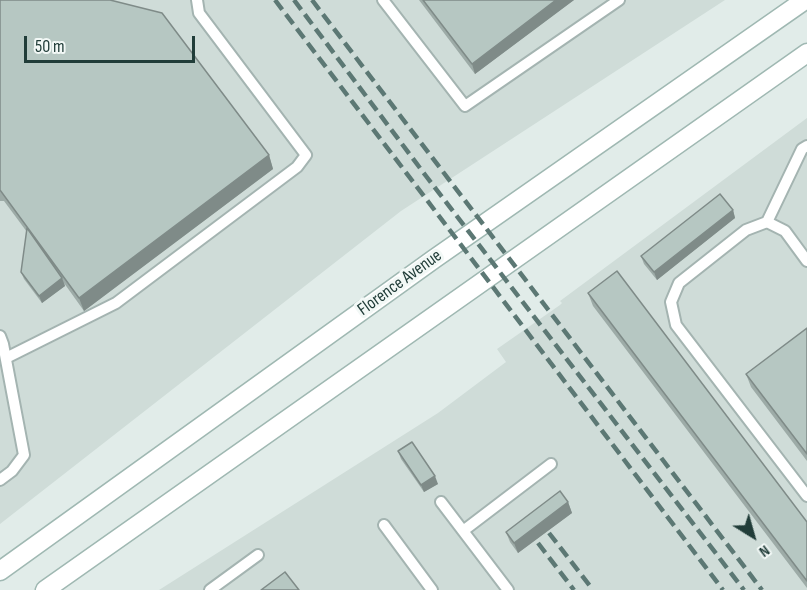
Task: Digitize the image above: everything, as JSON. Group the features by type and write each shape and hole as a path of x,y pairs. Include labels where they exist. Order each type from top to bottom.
{"main road":[{"name":"Florence Avenue","path":"0,571 434,259 805,0"},
{"path":"45,590 807,53"}],"lane":[{"path":"6,358 116,303 297,167 306,155 199,14 197,0"},
{"path":"383,0 465,106 619,0"},
{"path":"807,146 802,149 767,222 746,230 680,283 671,302 676,325 807,496"},
{"path":"767,222 785,231 807,261"},
{"path":"0,336 24,455 12,471 0,480"},
{"path":"463,531 551,465"},
{"path":"441,502 508,590"},
{"path":"384,525 432,590"},
{"path":"210,590 258,555"}],"shaded area":[{"path":"0,0 725,0 401,211 0,524"},
{"path":"807,118 807,590 159,590 438,413 506,362 497,349 560,305 562,303 560,301"}],"building":[{"path":"0,0 110,0 162,13 269,155 79,298 0,190"},
{"path":"423,0 556,0 472,64"},
{"path":"720,194 733,210 654,272 641,256"},
{"path":"27,228 62,278 39,296 21,272"},
{"path":"617,271 807,522 807,581 588,293"},
{"path":"807,328 807,454 746,374"},
{"path":"412,442 435,476 421,485 398,451"},
{"path":"560,491 568,502 514,543 506,532"},
{"path":"285,572 299,590 261,590"}],"railway":[{"path":"275,0 723,590"},
{"path":"294,0 744,590"},
{"path":"312,0 762,590"},
{"path":"549,533 593,590"},
{"path":"538,543 574,590"}]}
